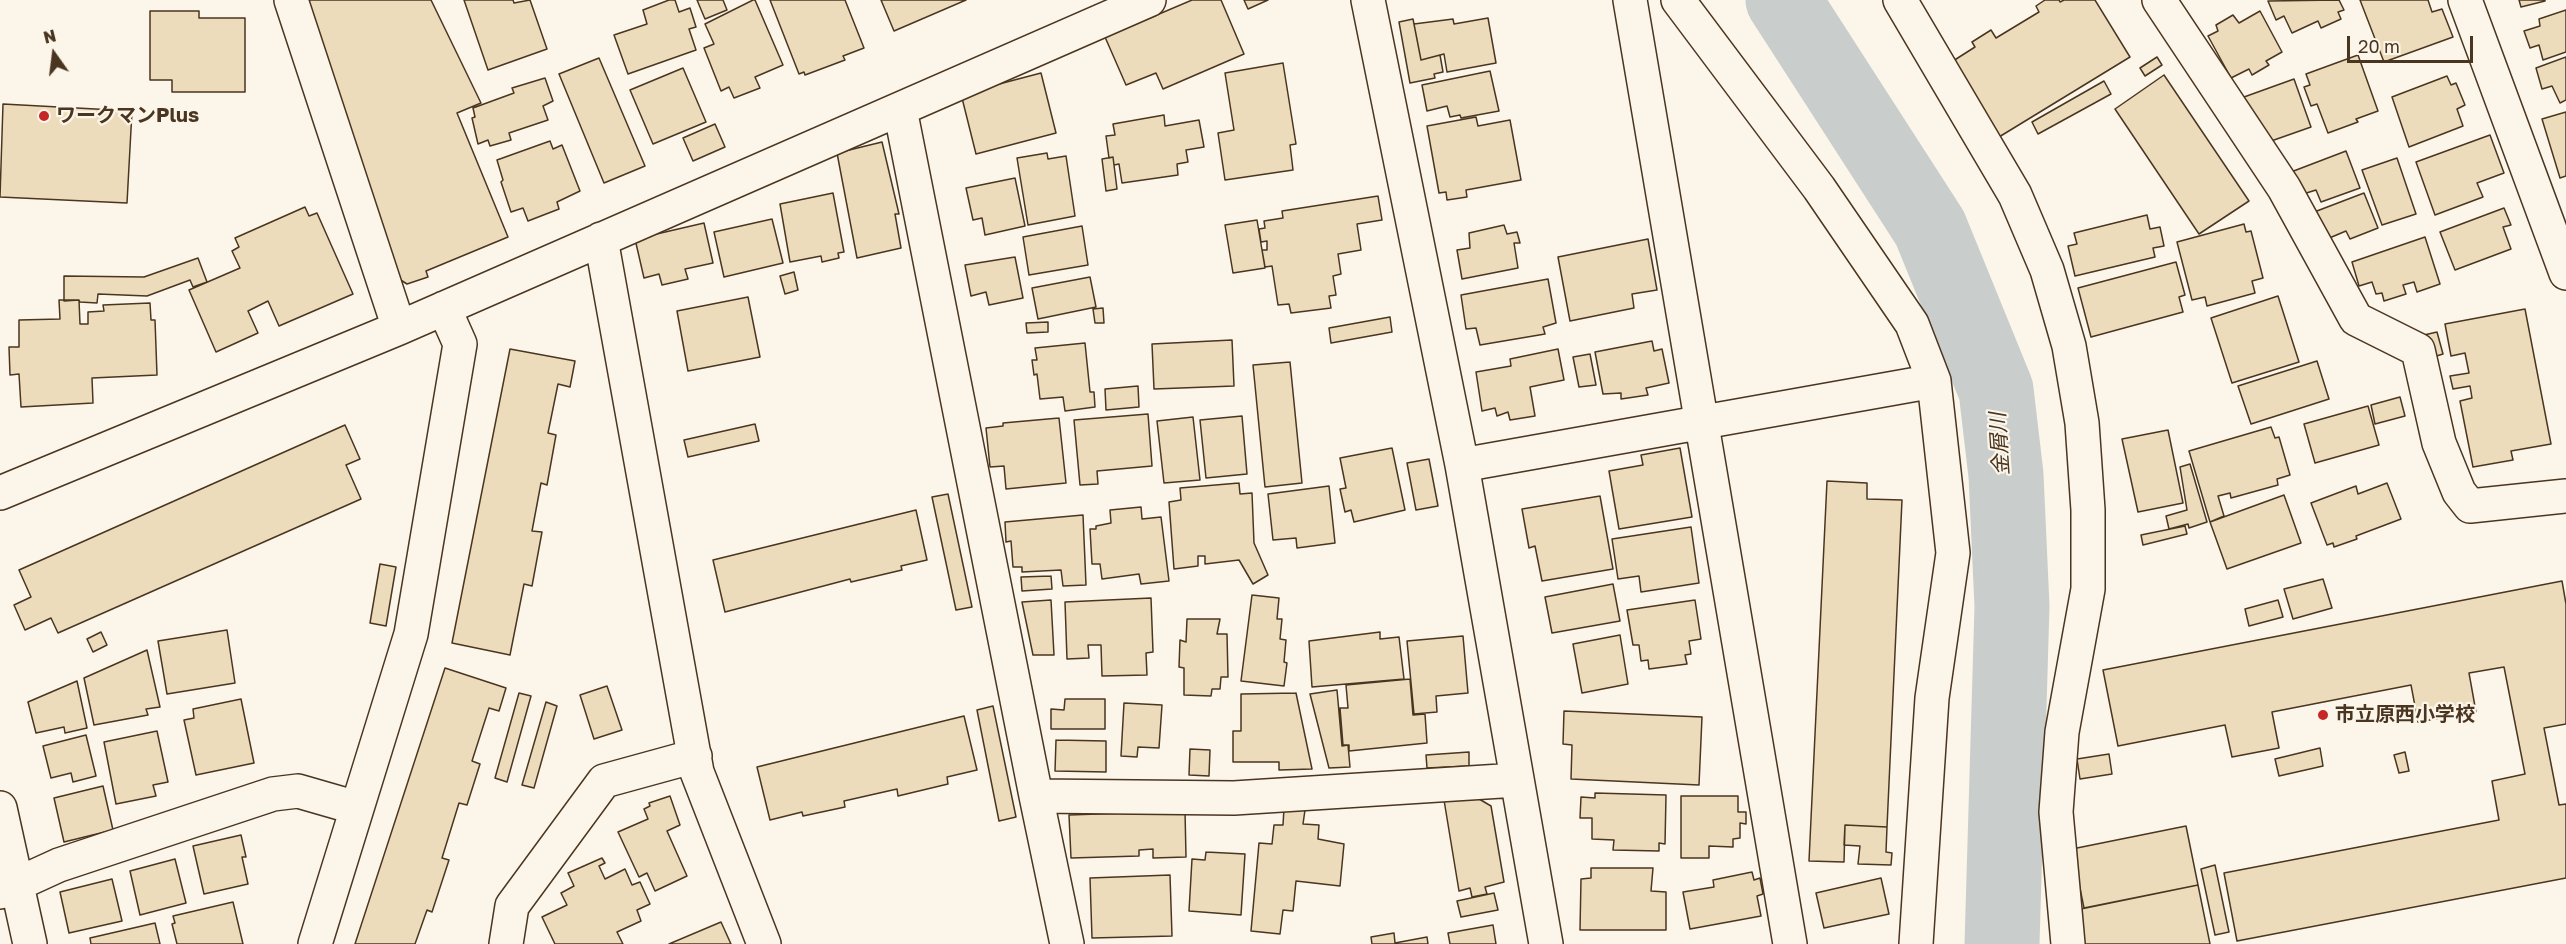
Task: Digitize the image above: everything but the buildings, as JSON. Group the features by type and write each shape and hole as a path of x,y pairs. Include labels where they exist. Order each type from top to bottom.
{"street":[{"path":"291,0 399,328"},
{"path":"0,493 399,328 900,109 1101,10 1149,0"},
{"path":"1368,0 1462,465 1546,944"},
{"path":"1630,0 1790,944"},
{"path":"1678,0 1819,188 1912,324 1934,381 1953,553 1932,698 1916,944"},
{"path":"1900,0 2015,195 2047,270 2068,346 2082,423 2088,510 2088,589 2062,732 2056,812 2068,944"},
{"path":"2159,0 2284,188 2356,319 2418,350 2439,443 2459,492 2470,506 2566,496"},
{"path":"2465,0 2566,273"},
{"path":"900,109 1067,944"},
{"path":"601,239 698,772 764,944"},
{"path":"315,944 411,634 460,344 444,308"},
{"path":"1462,465 1934,381"},
{"path":"506,944 512,906 604,781 695,756"},
{"path":"1036,796 1234,798 1517,780"},
{"path":"8,888 59,865 273,794 298,791 357,808"},
{"path":"0,808 8,888 30,944"}],"waterway":[{"name":"金屑川","path":"1783,0 1930,228 1996,390 2006,475 2012,606 2002,944"}],"place":[{"name":"ワークマンPlus","path":"44,116"},
{"name":"市立原西小学校","path":"2323,715"}]}
